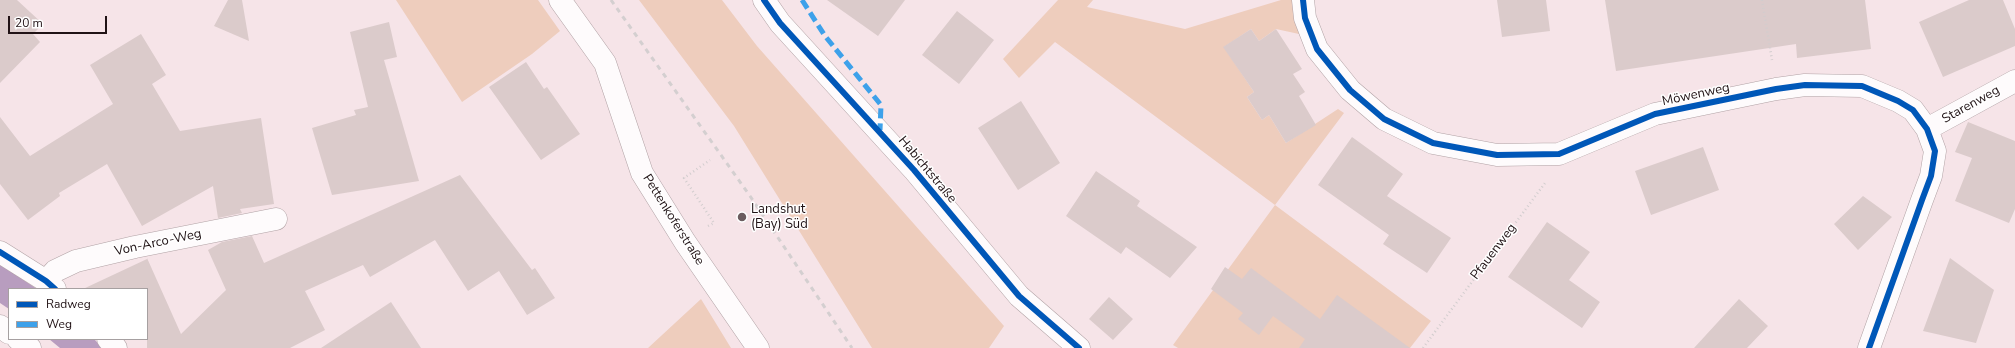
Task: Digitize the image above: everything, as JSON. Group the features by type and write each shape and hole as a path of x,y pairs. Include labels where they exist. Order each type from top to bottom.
{"street":[{"name":"Pettenkoferstraße","path":"560,0 605,63 642,173 685,242 758,348"},
{"name":"Habichtstraße","path":"764,0 780,23 914,170 1019,296 1079,348"},
{"name":"Möwenweg","path":"1303,0 1306,18 1317,49 1350,90 1384,119 1433,143 1497,155 1559,154 1655,114 1776,89 1805,85 1862,86 1898,100 1913,110 1927,129 1936,151 1930,176 1869,348"},
{"name":"Starenweg","path":"1927,129 2015,81"},
{"name":"Von-Arco-Weg","path":"50,285 55,271 76,261 135,246 276,219"},
{"path":"0,252 50,285"},
{"path":"19,340 30,348"},
{"path":"109,340 116,348"}],"path":[{"path":"1762,0 1776,89"},
{"path":"710,160 684,178 714,223"}],"shaded area":[{"path":"396,0 538,0 560,31 532,54 462,102"},
{"path":"639,0 722,0 757,46 1004,326 989,348 872,348 734,126"},
{"path":"1058,0 1093,0 1087,7 1185,29 1281,0 1292,0 1299,34 1276,29 1259,41 1251,29 1224,47 1254,92 1247,97 1262,120 1269,115 1286,143 1338,109 1344,113 1275,205 1055,42 1019,78 1003,59"},
{"path":"1275,205 1431,321 1410,348 1178,348 1173,345"},
{"path":"0,264 36,288 8,288 8,308 0,303"},
{"path":"701,299 731,348 648,348"},
{"path":"50,340 95,340 103,348 60,348"}],"building":[{"path":"0,0 17,0 43,24 33,34 40,42 0,83"},
{"path":"228,0 242,0 249,41 214,26"},
{"path":"827,0 905,0 878,36"},
{"path":"1497,0 1546,0 1550,31 1502,37"},
{"path":"1605,0 1865,0 1871,49 1797,58 1796,44 1616,71"},
{"path":"1969,0 2003,0 2015,29 2015,46 1943,77 1919,22"},
{"path":"957,11 994,40 959,84 922,55"},
{"path":"389,22 397,57 384,60 419,181 332,195 312,128 356,115 354,110 368,107 350,32"},
{"path":"1251,29 1259,41 1276,29 1302,69 1293,74 1305,92 1299,96 1316,125 1286,143 1269,115 1262,120 1247,97 1254,92 1223,47"},
{"path":"141,34 166,75 152,84 180,131 261,118 274,204 240,209 242,213 218,218 213,186 142,226 107,164 59,193 60,196 28,220 0,184 0,117 30,156 113,104 90,65"},
{"path":"526,62 544,89 547,87 580,134 541,160 489,87"},
{"path":"1021,101 1060,163 1018,190 978,128"},
{"path":"1968,122 2015,141 2015,209 2009,223 1955,201 1972,158 1955,152"},
{"path":"1352,137 1403,174 1387,196 1451,238 1427,273 1383,244 1389,235 1318,185"},
{"path":"1703,147 1719,190 1651,215 1635,171"},
{"path":"1096,171 1140,201 1137,206 1197,247 1170,278 1126,247 1121,254 1066,216"},
{"path":"460,175 532,270 535,268 555,298 527,315 499,271 468,291 435,240 370,277 363,265 305,291 325,330 290,348 147,348 148,288 85,288 147,258 181,334 226,290 208,250 222,242 252,236 264,263"},
{"path":"1863,196 1892,217 1858,250 1834,224"},
{"path":"1547,222 1590,252 1569,280 1600,302 1582,328 1508,277"},
{"path":"1950,258 1994,290 1976,343 1923,331"},
{"path":"1225,267 1242,279 1251,268 1320,319 1337,295 1410,348 1299,348 1305,339 1273,316 1259,335 1238,319 1243,313 1211,289"},
{"path":"1109,297 1133,319 1113,340 1089,319"},
{"path":"1739,299 1768,326 1747,348 1694,348"},
{"path":"391,302 421,348 321,348"}],"railway":[{"path":"611,0 750,196 852,348"}],"marked path":[{"path":"802,0 825,36 881,105 880,130"}],"cycle path":[{"path":"764,0 780,23 914,170 1019,296 1079,348"},
{"path":"1303,0 1305,18 1317,49 1350,90 1384,119 1433,143 1497,155 1559,154 1655,114 1776,89 1805,85 1862,86 1898,101 1913,110 1927,129 1935,151 1931,176 1869,348"},
{"path":"0,252 46,281 54,288"}],"place":[{"name":"Landshut (Bay) Süd","path":"742,217"}]}
